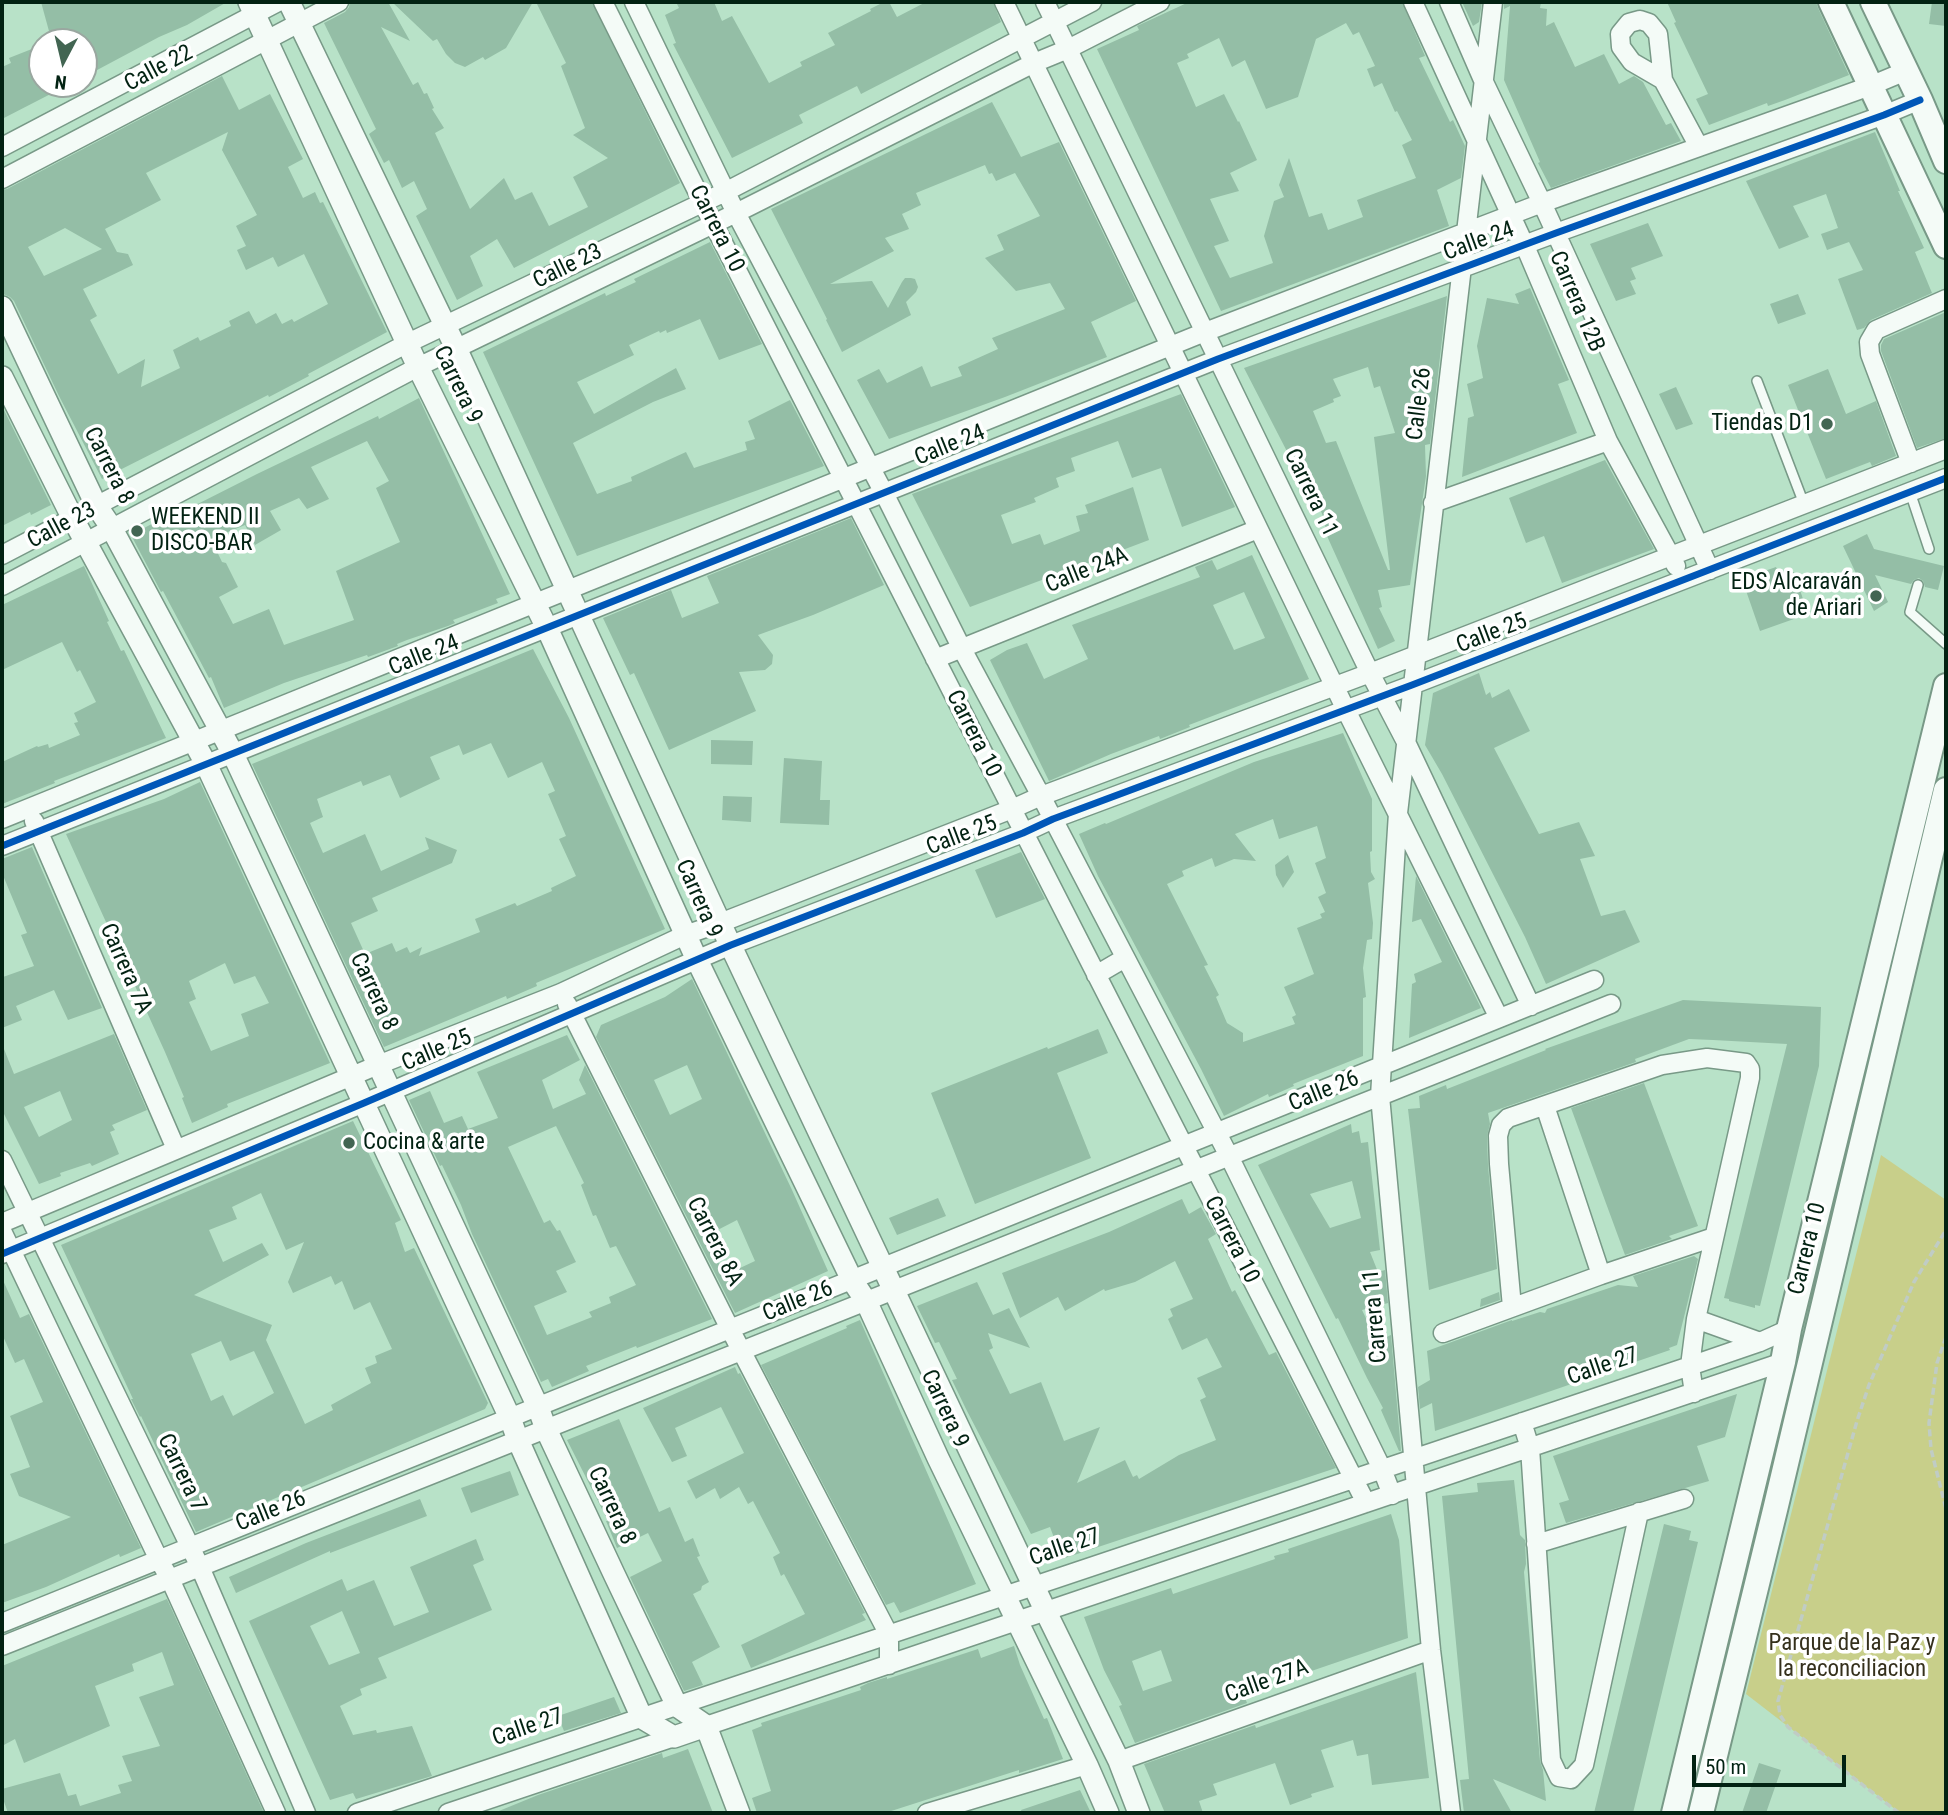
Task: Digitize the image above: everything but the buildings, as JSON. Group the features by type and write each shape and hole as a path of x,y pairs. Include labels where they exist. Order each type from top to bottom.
{"main road":[{"path":"1831,2 1946,246"},
{"path":"1873,2 1946,161"},
{"name":"Carrera 10","path":"1674,1813 1946,686"},
{"name":"Carrera 10","path":"1700,1813 1945,796"}],"street":[{"name":"Calle 22","path":"2,147 251,8 278,2"},
{"name":"Carrera 9","path":"289,2 456,348 720,923 1119,1761 1139,1813"},
{"name":"Calle 22","path":"2,179 339,2"},
{"name":"Carrera 10","path":"603,2 702,202 1366,1503"},
{"name":"Carrera 10","path":"634,2 725,192 1229,1156 1382,1469 1392,1495"},
{"path":"1004,2 1346,710 1499,1018"},
{"name":"Carrera 11","path":"1045,2 1370,673 1406,742 1531,1006"},
{"name":"Calle 23","path":"2,555 408,343 725,192 1093,2"},
{"name":"Calle 23","path":"2,586 418,367 736,213 1160,2"},
{"name":"Carrera 12B","path":"1413,2 1525,246 1608,441 1682,580"},
{"name":"Carrera 12B","path":"1449,2 1710,570"},
{"name":"Calle 26","path":"1398,813 1493,2"},
{"name":"Carrera 9","path":"251,8 418,367 547,628 685,935 852,1280 866,1301 1108,1813"},
{"name":"Calle 24","path":"2,819 1205,332 1542,203 1906,71"},
{"path":"1663,80 1699,147"},
{"name":"Calle 24","path":"2,846 1218,359 1920,100"},
{"path":"1911,463 1870,354 1870,342 1876,330 1946,299"},
{"name":"Carrera 8","path":"2,307 96,505 111,527 233,754 677,1706"},
{"path":"2,377 72,517 206,764 510,1418 642,1718 674,1737"},
{"path":"1433,503 1608,441"},
{"name":"Calle 25","path":"2,1223 378,1065 561,992 685,935 1946,449"},
{"name":"Calle 25","path":"6,1253 731,946 1024,833 1053,819 1382,697 1946,478"},
{"name":"Calle 24A","path":"935,659 1258,529"},
{"name":"Carrera 7A","path":"28,809 176,1149"},
{"name":"Carrera 11","path":"1398,813 1380,1096 1431,1650 1451,1813"},
{"path":"1096,975 1125,958"},
{"name":"Calle 26","path":"2,1623 1594,980"},
{"name":"Carrera 8A","path":"561,992 730,1329 889,1635 889,1665"},
{"name":"Calle 26","path":"2,1646 1611,1004"},
{"path":"1512,1307 1499,1164 1498,1136 1501,1125 1508,1118 1662,1065 1707,1058 1746,1063 1750,1069 1750,1078 1696,1319 1690,1366 1694,1393"},
{"path":"1545,1106 1601,1275"},
{"name":"Carrera 7","path":"2,1160 200,1567 306,1813"},
{"path":"2,1231 6,1253 170,1579 276,1813"},
{"path":"1443,1334 1601,1275 1714,1237"},
{"path":"1696,1319 1760,1342"},
{"name":"Calle 27","path":"357,1813 1690,1366 1789,1329"},
{"path":"448,1813 1783,1362"},
{"path":"1522,1422 1530,1448 1551,1760 1559,1777 1571,1779 1584,1765 1639,1512"},
{"path":"1536,1544 1684,1499"},
{"name":"Calle 27A","path":"1119,1761 1431,1650"},
{"path":"677,1706 706,1726 739,1813"},
{"path":"927,1813 1087,1765"}],"lane":[{"path":"1757,381 1804,504"},
{"path":"1910,492 1929,549"},
{"path":"1918,585 1910,612 1946,644"}],"path":[{"path":"1899,1813 1788,1727 1780,1715 1778,1701 1869,1385 1914,1282 1946,1230"},
{"path":"1946,1337 1937,1363 1929,1430 1946,1509"}],"green space":[{"name":"Parque de la Paz y la reconciliacion","path":"1881,1155 1946,1200 1946,1813 1900,1813 1746,1694"}],"cycle path":[{"path":"2,846 1218,359 1920,100"},
{"path":"2,1254 364,1103 731,945 1946,478"}],"place":[{"name":"Tiendas D1","path":"1827,424"},
{"name":"WEEKEND II DISCO-BAR","path":"137,531"},
{"name":"EDS Alcaraván de Ariari","path":"1876,596"},
{"name":"Cocina & arte","path":"349,1143"}]}
